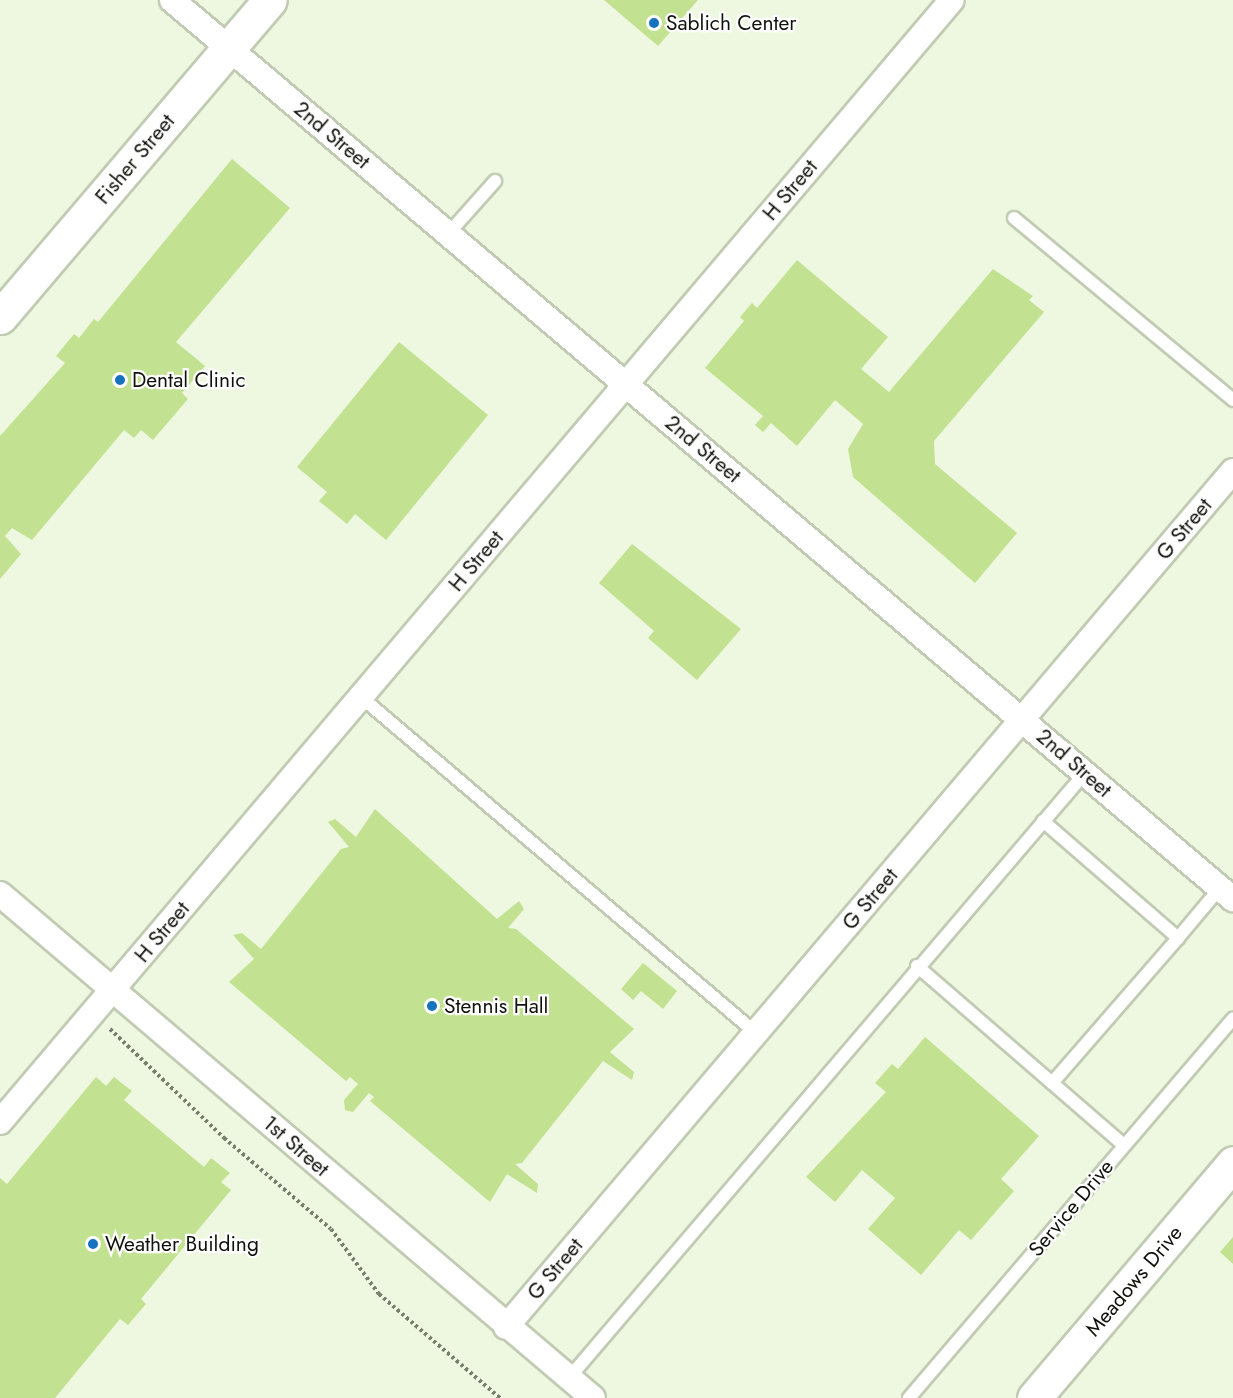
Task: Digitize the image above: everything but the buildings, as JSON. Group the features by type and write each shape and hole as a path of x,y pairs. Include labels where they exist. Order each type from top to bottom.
{"street":[{"name":"2nd Street","path":"172,0 1023,719 1226,894"},
{"name":"Fisher Street","path":"0,317 270,0"},
{"name":"H Street","path":"0,1122 952,0"},
{"name":"G Street","path":"506,1327 1233,471"},
{"name":"1st Street","path":"0,894 506,1327 593,1398"},
{"name":"Meadows Drive","path":"1034,1398 1233,1163"}],"lane":[{"path":"448,234 495,181"},
{"path":"1014,218 1233,400"},
{"path":"361,697 756,1033"},
{"path":"568,1378 917,966 1085,773"},
{"path":"1043,821 1178,938"},
{"path":"1052,1083 1178,938 1226,894"},
{"path":"917,966 1124,1145"},
{"name":"Service Drive","path":"909,1398 1233,1018"}],"path":[{"path":"94,1012 224,1138 331,1229 380,1294 500,1398"}],"place":[{"name":"Sablich Center","path":"654,23"},
{"name":"Dental Clinic","path":"120,380"},
{"name":"Stennis Hall","path":"432,1006"},
{"name":"Weather Building","path":"93,1244"}]}
